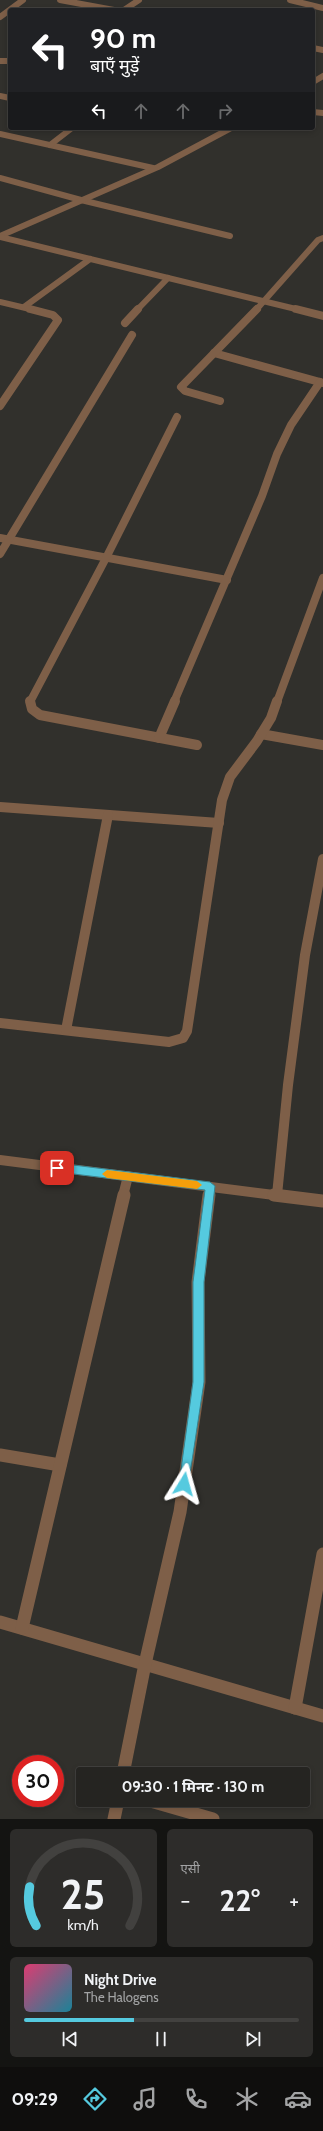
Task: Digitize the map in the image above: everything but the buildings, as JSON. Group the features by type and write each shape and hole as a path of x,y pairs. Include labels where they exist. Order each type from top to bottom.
{"street":[{"path":"12,8 23,0"},
{"path":"60,0 99,8"},
{"path":"127,8 139,0"},
{"path":"290,0 323,8"},
{"path":"50,145 69,130"},
{"path":"0,236 41,215 80,200 181,156 227,130"},
{"path":"0,134 153,168"},
{"path":"0,178 80,200 230,236"},
{"path":"0,236 323,316"},
{"path":"220,401 185,391 181,387 264,302 318,240 323,238"},
{"path":"24,308 90,259"},
{"path":"125,323 168,278"},
{"path":"0,302 53,315 58,320 0,406"},
{"path":"0,554 4,539 132,334"},
{"path":"159,738 262,496 277,454 291,425 322,382 214,352"},
{"path":"177,417 106,558 30,700 29,706 32,711 40,715 197,745"},
{"path":"4,539 227,580"},
{"path":"0,1023 169,1042 183,1038 187,1031 222,800 230,777 271,718 323,578"},
{"path":"261,734 323,745"},
{"path":"0,807 219,824"},
{"path":"66,1030 108,815"},
{"path":"277,1195 305,955 323,859"},
{"path":"0,1160 323,1201"},
{"path":"22,1628 128,1176"},
{"path":"124,1767 145,1664 180,1512 199,1382 198,1282 210,1186"},
{"path":"0,1455 60,1464"},
{"path":"295,1708 323,1554"},
{"path":"0,1622 323,1716"},
{"path":"114,1819 117,1807"},
{"path":"172,1807 213,1819"}],"slow traffic":[{"path":"107,1174 197,1185"}],"route":[{"path":"57,1168 210,1186 198,1282 200,1343 199,1382 184,1484"}]}
